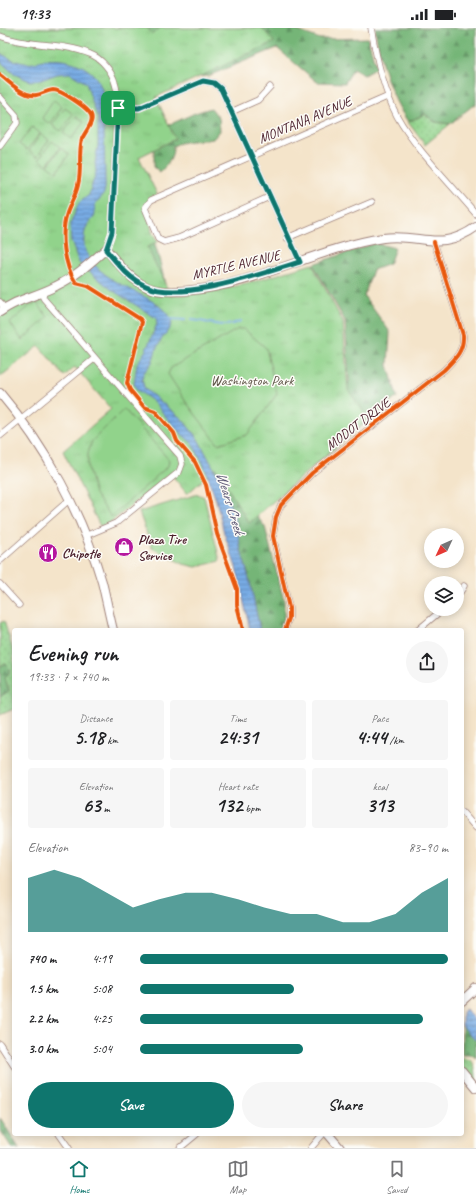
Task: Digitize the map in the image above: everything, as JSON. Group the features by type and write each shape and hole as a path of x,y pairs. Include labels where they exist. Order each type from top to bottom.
{"street":[{"path":"371,28 376,58 397,115 411,136 476,214"},
{"path":"0,36 14,42 73,49 90,54 99,59 109,70 115,82 118,108 112,232 106,250 78,274 41,293 1,308"},
{"path":"118,108 139,108 203,81 214,83 221,89 269,198 300,262"},
{"path":"231,112 258,100 270,87"},
{"name":"MONTANA AVENUE","path":"269,198 179,238 164,242 158,239 145,208 151,200 389,96"},
{"path":"0,97 16,114 16,123 0,146"},
{"path":"288,238 372,202"},
{"name":"MYRTLE AVENUE","path":"106,250 132,277 145,286 162,291 207,287 233,282 357,244 384,238 397,237 434,242 448,241 464,236 476,227"},
{"name":"MODOT DRIVE","path":"286,628 289,618 289,608 273,536 276,517 281,505 312,473 444,370 457,356 463,346 461,328 434,242"},
{"path":"41,293 44,299 180,456 182,464 179,472 133,509 110,526 85,536"},
{"path":"0,436 95,358"},
{"path":"0,393 20,419 45,457 70,500 85,536 102,584 113,628"},
{"path":"0,561 70,500"},
{"path":"0,584 19,605"},
{"path":"420,628 435,616"},
{"path":"464,814 476,828"},
{"path":"464,999 476,988"},
{"path":"0,1044 12,1063"},
{"path":"464,1074 476,1088"},
{"path":"61,1136 69,1148"},
{"path":"180,1148 194,1136"},
{"path":"310,1148 321,1136"},
{"path":"330,1136 340,1148"}],"green space":[{"name":"Washington Park","path":"0,28 147,28 153,35 160,28 262,28 274,42 156,97 175,139 139,157 157,194 146,204 152,232 157,242 147,247 171,296 208,292 246,284 312,264 343,322 348,390 368,418 249,523 216,468 187,494 171,474 108,524 100,526 63,451 111,409 75,367 64,376 39,346 0,377"},
{"path":"38,28 290,28 320,39 368,38 376,68 364,75 353,69 345,83 317,82 277,48 208,76 196,77"},
{"path":"375,28 476,28 476,103 450,124 435,122 425,114 408,122 396,101 386,77 379,52"},
{"path":"54,100 62,107 50,124 42,118"},
{"path":"65,108 73,114 61,131 52,125"},
{"path":"211,108 219,118 220,131 213,139 187,142 173,146 170,160 160,172 154,167 154,142 147,139 141,151 133,188 136,193 144,195 142,207 143,213 162,268 165,284 159,286 140,276 132,264 123,238 118,215 122,133 139,120 162,128 195,113"},
{"path":"425,114 435,122 450,124 425,145 408,122"},
{"path":"76,116 84,122 71,139 63,133"},
{"path":"32,127 40,133 27,150 19,144"},
{"path":"41,134 49,140 37,157 29,151"},
{"path":"52,141 60,147 47,165 39,159"},
{"path":"61,148 69,154 57,172 48,166"},
{"path":"375,243 395,248 389,264 373,270 364,296 390,332 388,365 397,397 276,497 343,399 349,381 345,321 313,264"},
{"path":"37,303 48,317 22,340 10,323 31,305"},
{"path":"238,329 244,329 266,348 277,394 247,435 218,444 186,402 168,374 171,368"},
{"path":"124,409 169,460 168,466 111,517 95,494 88,468 88,453 92,441"},
{"path":"214,457 265,527 284,601 284,621 281,628 260,628 240,546 237,526 209,461"},
{"path":"198,494 204,497 220,561 196,567 183,564 152,548 139,512"},
{"path":"4,621 12,647 12,710 0,715 0,697 9,690 5,678 5,664 0,666 0,623"},
{"path":"5,664 9,668 9,673 5,678 9,691 0,697 0,666"},
{"path":"464,1028 476,1040 476,1058 472,1055 464,1055"},
{"path":"464,1058 471,1060 473,1063 476,1082 464,1068"},
{"path":"0,1118 19,1148 12,1148 0,1130"}],"water":[{"path":"0,53 25,63 35,63 42,60 52,59 61,60 78,64 93,74 98,81 102,90 106,109 104,126 105,191 95,205 95,214 93,219 88,223 84,239 85,249 94,264 105,274 118,283 157,304 166,313 172,323 158,346 150,366 144,373 142,379 143,383 145,389 182,419 198,439 225,489 237,526 240,546 250,582 260,628 250,628 236,567 224,533 216,500 203,463 192,443 177,430 153,401 137,390 134,384 137,364 146,350 157,324 156,318 112,290 79,263 71,241 70,225 79,203 89,195 96,172 95,163 98,145 98,119 86,83 70,73 57,74 41,80 30,81 14,74 0,61"},
{"path":"466,1009 476,1022 476,1040 464,1028 464,1010"}],"waterway":[{"path":"168,319 185,320"},
{"path":"191,320 222,325 234,324 240,321"}],"cycle path":[{"path":"0,75 23,93 38,95 53,90 57,91 82,106 91,115 92,118 90,126 82,139 78,185 65,221 64,249 66,258 76,283 88,286 140,319 142,322 127,383 130,390 144,407 155,411 174,433 177,441 195,462 206,485 217,534 237,589 237,605 243,628"},
{"path":"286,628 289,618 289,608 273,536 276,517 281,505 312,473 444,370 455,358 462,346 463,335 434,242"}],"place":[{"name":"Plaza Tire Service","path":"124,547"},
{"name":"Chipotle","path":"48,553"}],"route":[{"path":"203,81 214,83 221,89 269,198 300,262 240,280 187,290 162,291 145,286 124,271 106,250 112,232 118,108 139,108 203,81"}],"water label":[{"name":"Wears Creek","path":"230,503"}]}
